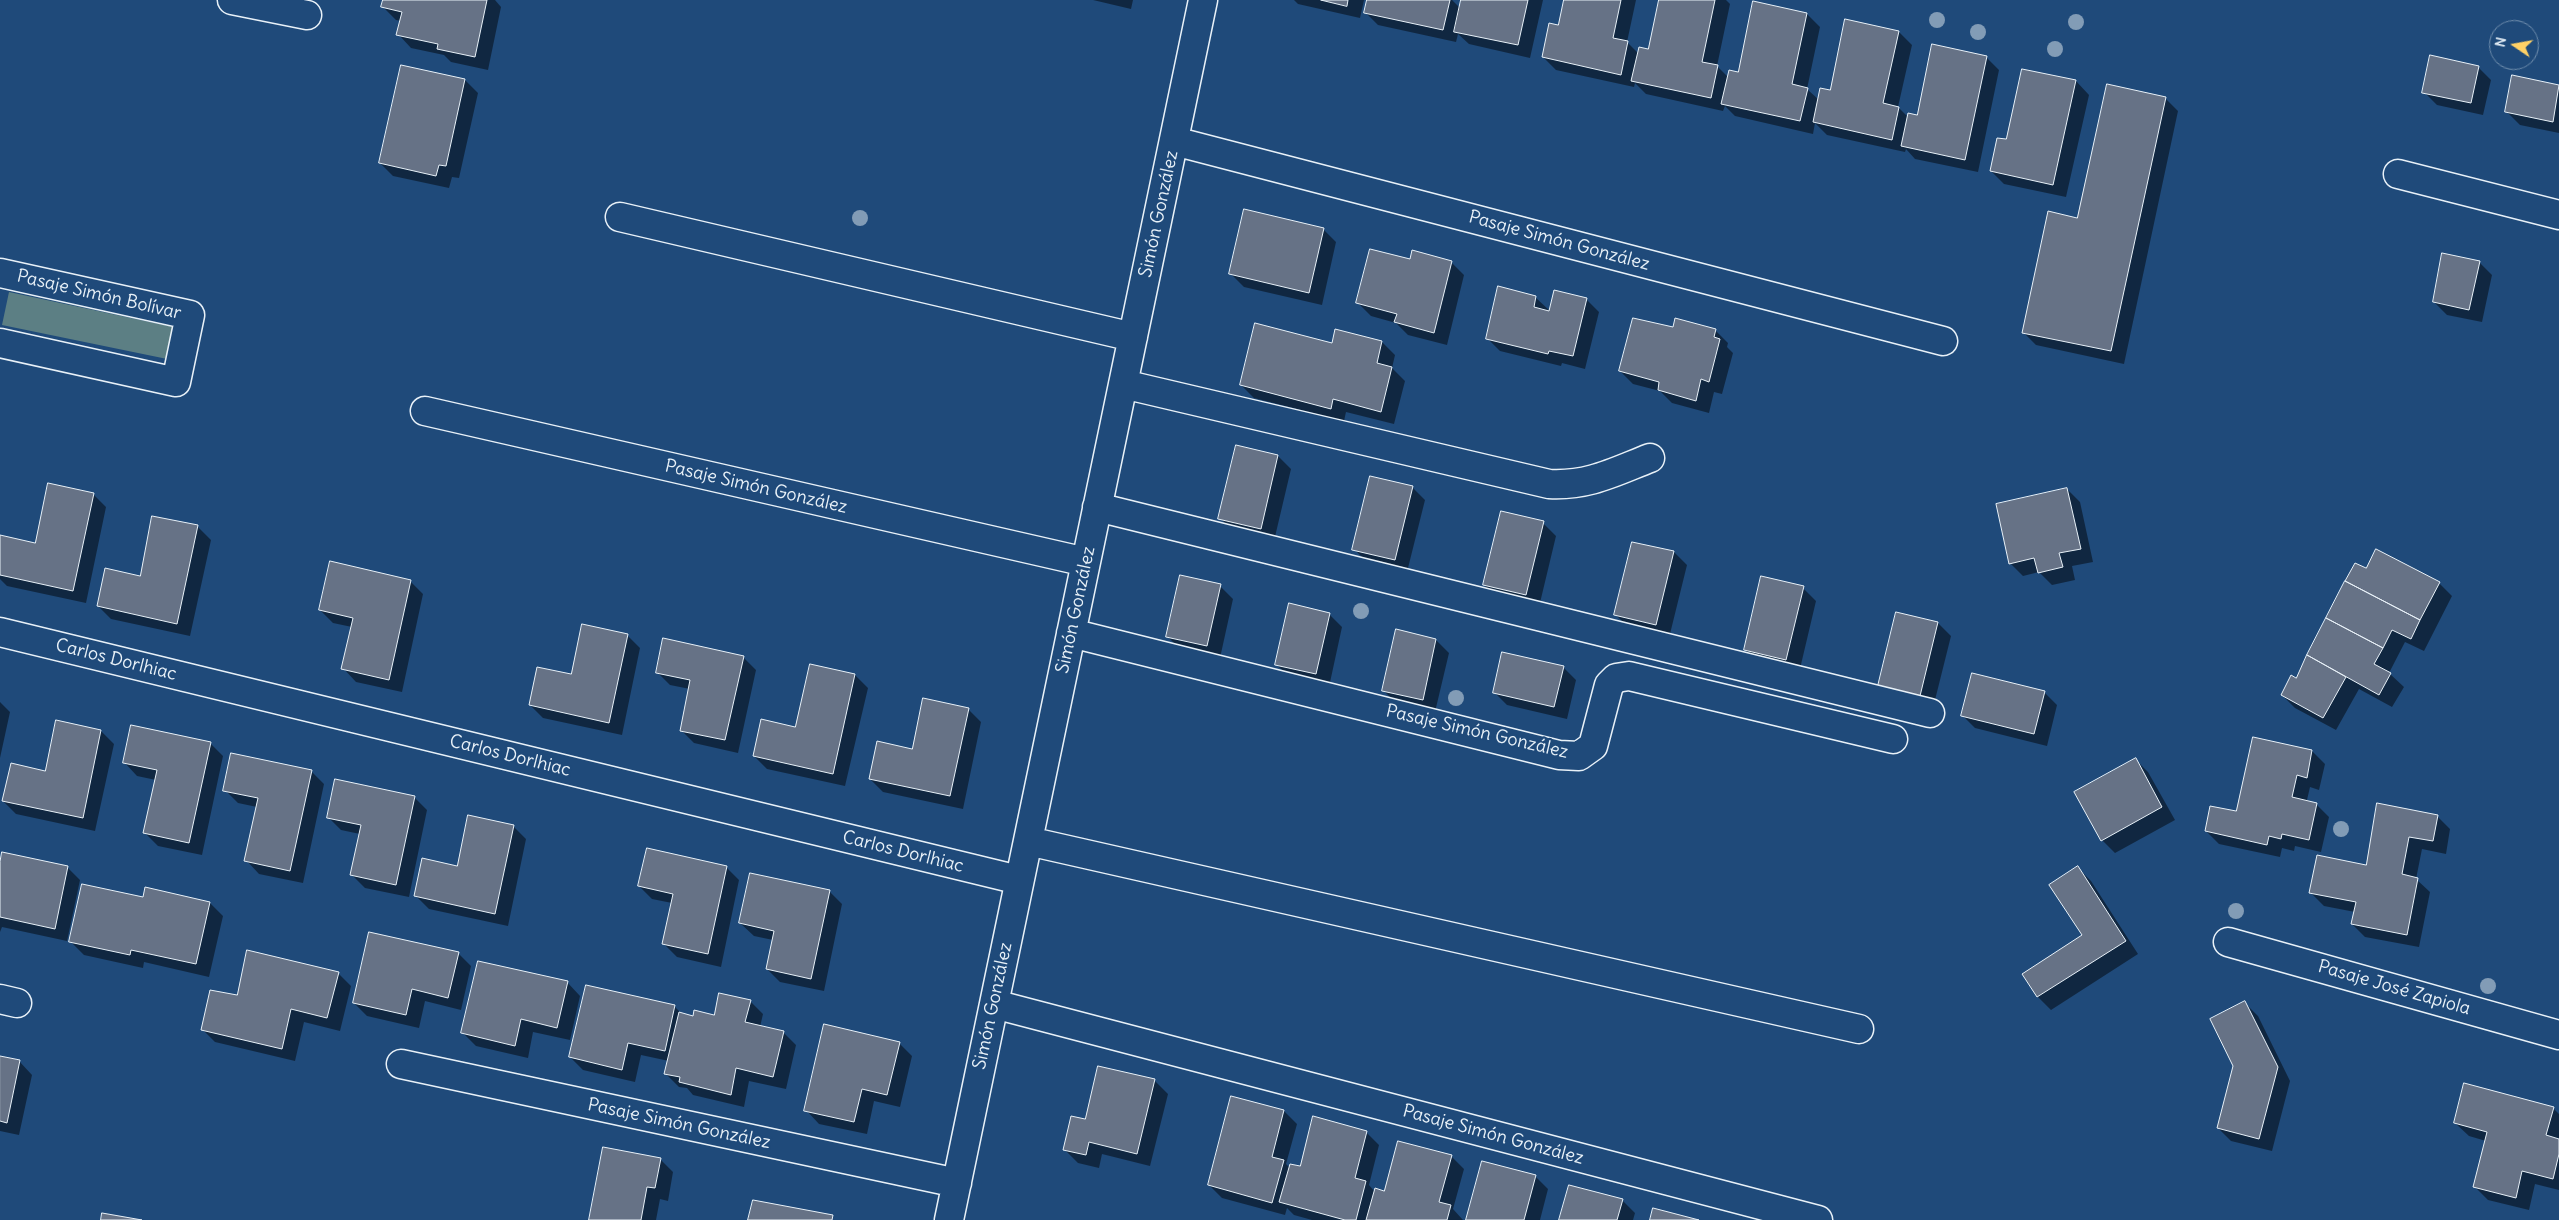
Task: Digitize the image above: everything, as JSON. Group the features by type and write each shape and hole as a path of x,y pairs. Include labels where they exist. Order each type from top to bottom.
{"street":[{"path":"232,0 307,15"},
{"name":"Simón González","path":"949,1220 1203,0"},
{"name":"Pasaje Simón González","path":"1174,142 1943,341"},
{"path":"2398,174 2559,214"},
{"path":"620,217 1133,337"},
{"name":"Pasaje Simón Bolívar","path":"0,273 190,315 176,382 0,343"},
{"path":"1124,384 1548,484 1568,485 1588,482 1650,458"},
{"name":"Pasaje Simón González","path":"425,411 1086,562"},
{"path":"1097,507 1930,713"},
{"name":"Carlos Dorlhiac","path":"0,632 1020,880"},
{"name":"Pasaje Simón González","path":"1071,633 1559,755 1579,756 1593,746 1610,685 1616,678 1629,676 1893,739"},
{"path":"1028,841 1859,1029"},
{"name":"Pasaje José Zapiola","path":"2228,942 2559,1035"},
{"name":"Pasaje Simón González","path":"994,1004 1818,1220"},
{"name":"Pasaje Simón González","path":"401,1064 957,1183"}],"green space":[{"path":"9,292 178,328 172,360 2,325"}],"building":[{"path":"383,0 487,0 475,57 437,49 438,44 396,35 402,12 381,7"},
{"path":"1321,0 1348,0 1347,6"},
{"path":"1367,0 1450,0 1443,30 1364,13"},
{"path":"1461,0 1528,0 1518,45 1454,32"},
{"path":"1564,0 1621,0 1613,38 1628,41 1621,75 1542,57 1549,23 1558,25"},
{"path":"1659,0 1715,0 1702,62 1718,65 1711,98 1631,81 1639,47 1648,49"},
{"path":"1753,1 1807,13 1792,84 1808,88 1800,121 1721,104 1729,70 1738,72"},
{"path":"1845,19 1899,31 1883,103 1899,107 1892,140 1813,122 1820,88 1830,90"},
{"path":"1932,44 1987,56 1965,160 1901,146 1908,113 1917,115"},
{"path":"2430,55 2479,66 2471,103 2422,93"},
{"path":"401,65 465,79 446,166 439,165 436,176 379,163"},
{"path":"2022,69 2076,80 2053,185 1990,171 1997,138 2006,139"},
{"path":"2512,75 2559,85 2553,122 2505,112"},
{"path":"2107,84 2166,97 2111,351 2022,333 2048,211 2077,218"},
{"path":"1244,209 1324,228 1309,293 1229,274"},
{"path":"1370,249 1410,259 1412,250 1452,261 1434,333 1394,322 1397,314 1356,303"},
{"path":"2442,253 2480,261 2469,310 2433,302"},
{"path":"1498,286 1536,296 1534,307 1549,311 1554,290 1587,298 1573,356 1549,351 1548,354 1486,339"},
{"path":"1633,318 1673,327 1675,318 1716,329 1714,337 1720,339 1709,382 1701,379 1696,401 1658,390 1659,382 1619,371"},
{"path":"1255,323 1332,343 1335,329 1382,341 1377,363 1392,367 1381,412 1333,399 1331,409 1240,385"},
{"path":"1236,445 1278,455 1261,529 1218,519"},
{"path":"1370,476 1413,486 1395,560 1352,550"},
{"path":"48,483 94,493 73,591 0,575 0,535 35,543"},
{"path":"2067,488 2081,549 2059,553 2063,567 2038,573 2034,558 2009,564 1996,504"},
{"path":"1501,511 1544,521 1526,595 1483,585"},
{"path":"152,516 198,525 177,624 97,606 105,568 140,576"},
{"path":"1632,542 1674,551 1656,625 1614,615"},
{"path":"2376,549 2440,582 2420,620 2345,581 2355,563 2366,568"},
{"path":"330,561 411,580 389,680 341,669 353,618 319,610"},
{"path":"1180,575 1221,584 1207,646 1166,637"},
{"path":"1761,576 1804,586 1786,660 1744,650"},
{"path":"2345,581 2420,620 2411,639 2392,630 2383,648 2326,618"},
{"path":"1289,603 1330,613 1316,674 1275,665"},
{"path":"1896,612 1938,622 1920,696 1878,686"},
{"path":"2326,618 2383,648 2374,664 2391,673 2379,695 2307,655"},
{"path":"582,624 628,634 609,723 529,705 537,667 571,674"},
{"path":"1396,629 1436,639 1423,700 1382,691"},
{"path":"663,638 744,656 725,740 680,731 690,680 656,673"},
{"path":"1502,652 1564,666 1554,707 1493,693"},
{"path":"2307,655 2346,677 2323,718 2281,695 2291,675 2296,678"},
{"path":"810,664 855,674 833,774 753,756 761,719 795,727"},
{"path":"1972,673 2045,691 2034,734 1961,716"},
{"path":"923,698 969,708 950,796 869,779 877,741 912,749"},
{"path":"56,720 101,730 83,818 2,801 11,763 45,771"},
{"path":"131,725 211,742 189,843 143,833 157,770 123,763"},
{"path":"2253,737 2312,750 2307,778 2297,775 2292,797 2317,803 2309,840 2282,834 2281,839 2269,836 2267,845 2205,831 2210,806 2236,811"},
{"path":"231,753 312,770 290,871 244,861 258,798 223,791"},
{"path":"2136,758 2162,807 2101,841 2074,792"},
{"path":"335,779 415,796 396,885 350,875 361,825 327,818"},
{"path":"2377,803 2438,815 2433,841 2409,837 2402,874 2418,878 2407,935 2351,924 2356,902 2309,893 2317,855 2366,865"},
{"path":"468,815 514,825 495,914 414,896 422,858 457,866"},
{"path":"647,848 727,866 708,954 662,944 673,894 638,886"},
{"path":"2,852 68,866 55,929 0,917 0,862"},
{"path":"2078,866 2126,941 2037,997 2022,974 2082,935 2049,885"},
{"path":"750,873 830,890 811,979 766,969 774,931 739,923"},
{"path":"82,884 143,897 145,887 210,902 196,964 131,950 130,955 69,942"},
{"path":"369,932 459,952 448,998 412,989 406,1015 353,1003"},
{"path":"247,950 339,972 327,1018 291,1009 282,1049 201,1030 210,990 237,995"},
{"path":"478,961 568,981 557,1028 521,1019 515,1046 461,1033"},
{"path":"586,985 675,1005 665,1051 628,1043 622,1070 569,1057"},
{"path":"719,993 751,1000 745,1022 784,1031 773,1077 736,1068 731,1095 679,1082 680,1077 664,1074 679,1012 693,1016 694,1010 714,1015"},
{"path":"2245,1001 2278,1067 2259,1139 2217,1128 2233,1066 2210,1019"},
{"path":"824,1024 900,1042 887,1095 862,1089 854,1122 804,1111"},
{"path":"0,1056 20,1060 7,1123 0,1121"},
{"path":"1098,1066 1155,1079 1137,1154 1089,1142 1086,1155 1063,1150 1071,1116 1085,1119"},
{"path":"2464,1083 2554,1107 2546,1135 2559,1139 2559,1154 2553,1179 2522,1171 2516,1198 2473,1187 2487,1132 2454,1123"},
{"path":"1231,1096 1284,1110 1272,1157 1284,1160 1272,1203 1208,1185"},
{"path":"1313,1116 1367,1131 1355,1178 1366,1181 1356,1220 1345,1220 1279,1202 1290,1164 1300,1166"},
{"path":"1398,1141 1452,1155 1439,1202 1451,1205 1447,1220 1366,1220 1375,1188 1384,1191"},
{"path":"603,1147 661,1158 655,1188 647,1187 641,1220 589,1220"},
{"path":"1482,1161 1536,1175 1524,1220 1466,1220"},
{"path":"1569,1185 1623,1199 1617,1220 1559,1220"},
{"path":"753,1200 833,1215 832,1220 748,1220"},
{"path":"1653,1208 1699,1220 1650,1220"},
{"path":"102,1213 142,1220 101,1220"}]}
